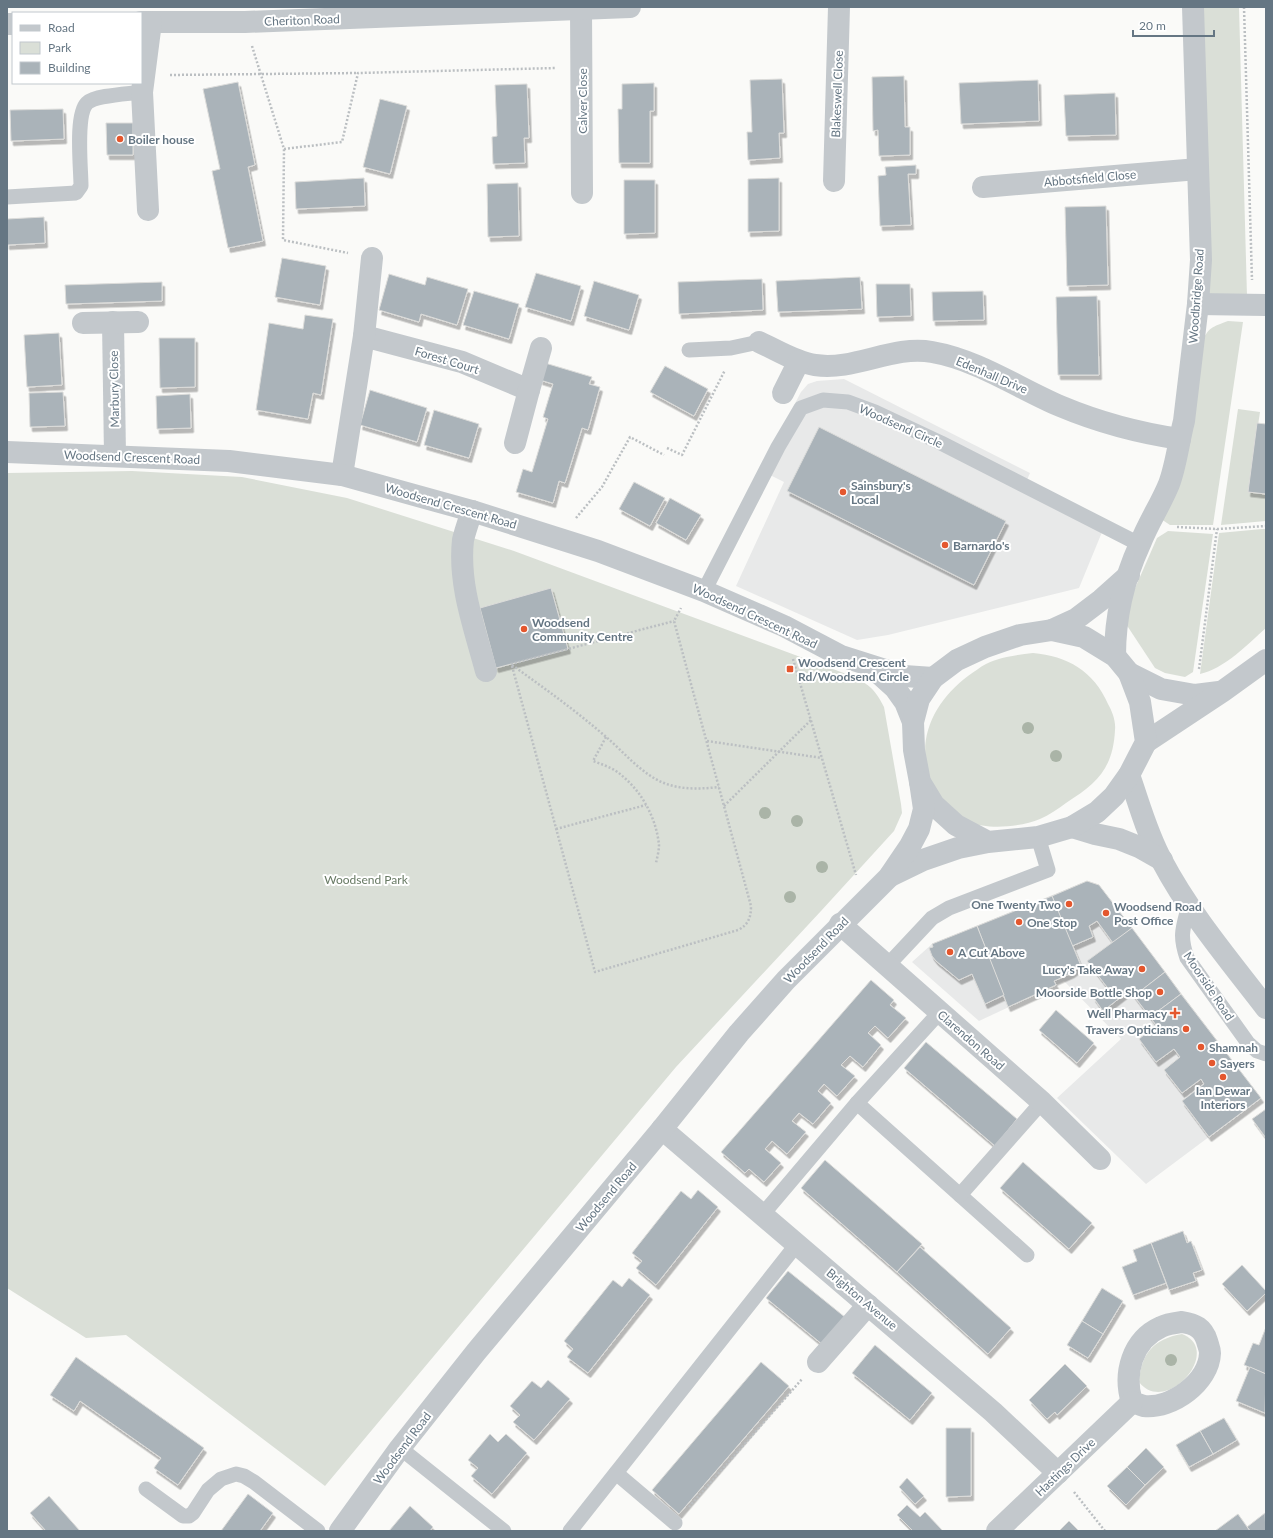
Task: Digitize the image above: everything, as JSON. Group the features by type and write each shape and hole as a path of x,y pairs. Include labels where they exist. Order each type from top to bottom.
{"street":[{"name":"Cheriton Road","path":"146,22 245,15 630,7"},
{"name":"Blakeswell Close","path":"834,181 839,7"},
{"name":"Woodbridge Road","path":"1115,656 1115,636 1120,605 1128,574 1144,535 1169,483 1184,421 1198,304 1201,260 1193,7"},
{"name":"Calver Close","path":"581,8 582,193"},
{"path":"146,22 143,84 148,210"},
{"name":"Abbotsfield Close","path":"983,187 1198,169"},
{"path":"342,475 364,336 372,258"},
{"path":"1198,304 1259,304"},
{"name":"Marbury Close","path":"113,322 116,456"},
{"path":"83,323 138,322"},
{"name":"Forest Court","path":"364,336 462,362 529,390"},
{"name":"Edenhall Drive","path":"759,342 799,361 816,365 854,363 911,351 931,352 971,364 1060,406 1094,419 1129,429 1180,439"},
{"path":"515,443 541,348"},
{"path":"783,392 799,361"},
{"name":"Woodsend Crescent Road","path":"7,452 229,461 342,475 472,510 598,551 697,588 784,626 841,656 904,676 933,678"},
{"path":"472,510 464,540 463,569 466,593 486,671"},
{"name":"Woodbridge Road","path":"1052,630 1076,619 1101,600 1128,574"},
{"path":"1146,742 1140,702 1129,673 1115,656 1084,637 1052,630 1020,636 984,646 957,660 933,678 919,699 913,722 914,750 920,782 934,805 956,825 988,842 1038,837 1072,827 1097,812 1114,796 1130,775 1146,742 1223,691 1266,660"},
{"name":"Woodsend Crescent Road","path":"870,666 895,688 905,702 913,722"},
{"path":"1129,673 1162,689 1195,695 1223,691"},
{"path":"1130,775 1150,834 1162,860 1189,906 1266,1008"},
{"name":"Woodsend Road","path":"340,1531 400,1448 476,1352 662,1129 739,1032 840,924 889,877 910,846 919,829 924,809 920,782"},
{"path":"1072,827 1119,839 1162,860"},
{"name":"Woodsend Road","path":"889,877 923,860 958,848 988,842"},
{"name":"Clarendon Road","path":"840,924 939,1013 1042,1102 1100,1159"},
{"name":"Brighton Avenue","path":"662,1129 994,1412 1058,1473"},
{"path":"818,1362 868,1305"},
{"name":"Hastings Drive","path":"997,1531 1132,1402"}],"lane":[{"path":"7,197 76,193 81,186 79,132 82,114 87,103 100,97 143,84"},
{"path":"689,350 731,348 759,342"},
{"name":"Woodsend Circle","path":"697,588 801,408 823,400 848,402 875,412 1144,535"},
{"path":"886,966 932,918 949,908 1048,870 1038,837"},
{"name":"Moorside Road","path":"1189,906 1182,933 1182,944 1187,958 1248,1043 1257,1051 1266,1054"},
{"path":"763,1214 857,1103 939,1013"},
{"path":"960,1195 1042,1102"},
{"path":"857,1103 1027,1255"},
{"path":"570,1531 797,1244"},
{"path":"400,1448 504,1531"},
{"path":"616,1473 675,1523"},
{"path":"146,1489 183,1516 188,1516 192,1513 208,1490 221,1479 236,1474 244,1476 254,1482 318,1531"}],"path":[{"path":"1244,7 1259,304"},
{"path":"245,15 284,149 284,240 372,258"},
{"path":"143,84 261,74 581,67"},
{"path":"284,149 342,142 358,73"},
{"path":"666,448 682,455 728,363 731,348"},
{"path":"555,537 576,518 602,487 630,437 664,455"},
{"path":"1144,535 1266,526"},
{"path":"1195,695 1217,529"},
{"path":"486,671 674,621 697,588"},
{"path":"512,664 595,972 738,930 744,927 749,921 751,913 751,906 674,621"},
{"path":"784,626 864,901"},
{"path":"512,664 571,708 650,774 665,783 702,789 719,787"},
{"path":"724,806 811,720"},
{"path":"606,737 593,761 615,770 634,787 646,805 656,830 659,847 656,864"},
{"path":"707,741 822,758"},
{"path":"556,829 646,805"},
{"path":"730,845 734,844"},
{"path":"675,1523 818,1362"},
{"path":"1058,1473 1105,1531"}],"shaded area":[{"path":"844,379 1030,473 1027,480 1107,520 1079,588 888,635 857,640 736,586 784,482 760,470 801,392 808,384 817,381"},
{"path":"1087,881 1099,885 1261,1098 1146,1184 1057,1098 1121,1039 1064,981 979,1021 912,962 932,944"}],"green space":[{"path":"1199,7 1239,7 1247,296 1205,296"},
{"path":"1228,321 1243,322 1213,525 1170,525 1161,519 1201,343 1206,334 1212,328"},
{"path":"1238,409 1260,412 1248,492 1266,495 1266,521 1221,525"},
{"name":"Woodsend Park","path":"132,471 242,477 347,498 514,551 849,675 870,687 884,707 902,813 894,831 676,1067 325,1486 126,1335 86,1338 7,1288 7,473"},
{"path":"1266,529 1266,628 1227,661 1218,667 1200,674 1219,533"},
{"path":"1168,531 1213,534 1193,672 1185,677 1165,673 1155,668 1126,624 1129,602 1157,538"},
{"path":"1033,653 1057,658 1078,667 1087,674 1102,692 1111,710 1115,727 1114,744 1111,755 1107,765 1095,781 1077,796 1043,817 1024,824 995,827 966,821 935,792 933,788 926,760 925,746 927,733 932,720 947,696 968,676 991,662 1003,658"},
{"path":"1182,1334 1193,1342 1197,1353 1194,1365 1186,1377 1176,1386 1163,1392 1150,1391 1139,1382 1142,1363 1150,1349 1156,1344 1172,1336"}],"building":[{"path":"904,76 905,127 910,127 910,155 879,156 878,130 873,131 872,77"},
{"path":"782,79 784,133 779,133 780,158 748,160 747,132 752,132 750,80"},
{"path":"1038,80 1039,121 961,124 959,83"},
{"path":"238,82 255,165 248,167 263,241 228,248 212,171 220,169 203,89"},
{"path":"654,83 654,111 650,111 650,163 619,163 618,109 622,109 622,84"},
{"path":"527,84 529,138 524,138 525,163 493,164 492,137 497,136 495,85"},
{"path":"1115,93 1116,135 1066,136 1064,95"},
{"path":"380,99 407,106 390,174 363,167"},
{"path":"63,109 64,139 11,141 10,110"},
{"name":"Boiler house","path":"106,123 133,123 133,155 107,155"},
{"path":"916,165 916,174 908,174 911,225 880,226 878,176 886,175 885,167"},
{"path":"364,178 365,206 296,209 295,182"},
{"path":"779,178 779,231 748,232 748,179"},
{"path":"624,180 655,180 655,233 624,234"},
{"path":"518,183 519,236 488,237 487,184"},
{"path":"1106,206 1108,285 1067,286 1065,207"},
{"path":"44,217 45,243 7,245 7,219"},
{"path":"282,258 326,266 320,305 275,297"},
{"path":"536,273 581,286 571,321 525,307"},
{"path":"389,274 425,285 427,277 468,289 457,325 421,314 419,322 379,310"},
{"path":"860,277 862,309 778,312 776,281"},
{"path":"762,279 763,310 679,314 678,282"},
{"path":"594,281 639,295 629,330 584,316"},
{"path":"162,282 162,301 66,304 65,285"},
{"path":"876,284 910,284 911,316 877,317"},
{"path":"474,291 519,304 509,339 463,325"},
{"path":"983,291 984,320 933,321 932,292"},
{"path":"1097,296 1099,375 1058,375 1056,297"},
{"path":"305,315 333,319 321,395 313,393 308,419 256,410 269,323 303,329"},
{"path":"59,333 62,385 27,387 24,335"},
{"path":"159,338 195,338 195,387 160,388"},
{"path":"545,363 592,377 589,384 600,387 588,430 582,428 565,483 559,481 553,503 516,492 523,469 532,472 548,419 543,417 553,384 540,380"},
{"path":"665,366 708,389 694,416 650,392"},
{"path":"370,390 427,408 417,442 360,425"},
{"path":"63,392 65,426 30,427 29,393"},
{"path":"190,394 191,428 157,429 156,396"},
{"path":"434,410 479,424 469,458 424,445"},
{"path":"1257,423 1266,424 1266,494 1248,492"},
{"path":"819,427 1006,521 974,585 787,491"},
{"path":"634,482 665,498 650,526 619,509"},
{"path":"670,498 701,515 686,540 656,523"},
{"name":"Woodsend Community Centre","path":"551,588 568,649 496,668 480,608"},
{"path":"1087,881 1099,885 1132,928 1113,943 1097,921 1089,926 1093,937 1072,946 1052,896"},
{"path":"1052,896 1081,966 1072,973 1054,981 1056,985 1008,1007 977,926"},
{"path":"977,926 1004,995 985,1004 972,974 959,980 936,961 929,948 933,947 932,944"},
{"path":"1132,928 1165,972 1134,996 1130,990 1103,1011 1093,997 1107,987 1087,961"},
{"path":"1165,972 1181,994 1150,1017 1134,996"},
{"path":"871,980 894,1000 890,1005 906,1018 888,1038 875,1026 868,1033 881,1045 863,1067 850,1056 841,1065 855,1076 837,1096 824,1084 818,1091 831,1103 813,1124 799,1113 792,1121 806,1132 787,1154 772,1141 765,1149 781,1163 764,1182 749,1169 745,1173 721,1152"},
{"path":"1181,994 1261,1098 1209,1137 1182,1101 1204,1084 1201,1079 1182,1093 1164,1070 1180,1057 1174,1049 1156,1062 1139,1039 1156,1025 1150,1017"},
{"path":"1056,1010 1094,1043 1077,1063 1039,1030"},
{"path":"926,1042 1017,1119 995,1146 904,1068"},
{"path":"1266,1109 1266,1138 1252,1119"},
{"path":"825,1160 922,1244 897,1272 801,1188"},
{"path":"1023,1162 1092,1223 1069,1249 1000,1188"},
{"path":"698,1190 718,1207 656,1285 636,1268 642,1261 632,1253 681,1191 691,1199"},
{"path":"1183,1231 1187,1243 1191,1241 1202,1270 1193,1273 1196,1281 1169,1290 1151,1243"},
{"path":"1151,1243 1166,1283 1133,1295 1122,1267 1137,1261 1133,1250"},
{"path":"920,1247 1011,1328 988,1354 897,1272"},
{"path":"1242,1265 1266,1291 1266,1293 1247,1311 1222,1284"},
{"path":"788,1271 846,1318 823,1345 766,1298"},
{"path":"629,1278 650,1295 588,1373 567,1357 573,1349 564,1341 613,1280 622,1287"},
{"path":"1102,1288 1123,1301 1103,1334 1082,1321"},
{"path":"1082,1321 1103,1334 1088,1358 1067,1345"},
{"path":"1266,1327 1266,1374 1244,1365 1253,1343 1259,1345"},
{"path":"875,1345 932,1393 910,1420 852,1373"},
{"path":"76,1357 204,1448 178,1485 154,1468 161,1458 80,1401 74,1411 50,1395"},
{"path":"761,1362 789,1386 679,1514 652,1490"},
{"path":"1065,1364 1087,1386 1057,1415 1055,1412 1047,1419 1029,1400"},
{"path":"1250,1367 1266,1374 1265,1413 1236,1401"},
{"path":"548,1380 570,1399 534,1440 513,1422 520,1415 510,1406 532,1381 541,1388"},
{"path":"1224,1418 1237,1440 1213,1454 1200,1431"},
{"path":"946,1428 971,1428 971,1496 946,1497"},
{"path":"1200,1431 1213,1454 1189,1467 1176,1445"},
{"path":"490,1434 498,1442 506,1434 527,1453 492,1494 471,1476 478,1468 468,1460"},
{"path":"1146,1448 1164,1467 1145,1485 1127,1467"},
{"path":"1127,1467 1145,1485 1126,1505 1107,1486"},
{"path":"907,1478 924,1496 915,1504 899,1487"},
{"path":"248,1494 273,1513 260,1531 221,1531"},
{"path":"49,1496 80,1531 46,1531 30,1513"},
{"path":"907,1505 920,1517 925,1512 943,1531 913,1531 897,1515"},
{"path":"410,1506 433,1527 430,1531 389,1531"},
{"path":"1265,1513 1266,1531 1250,1531 1247,1527"},
{"path":"1238,1514 1250,1531 1215,1531"},
{"path":"1069,1521 1079,1531 1059,1531"}],"place":[{"name":"Boiler house","path":"120,139"},
{"name":"Sainsbury's Local","path":"843,492"},
{"name":"Barnardo's","path":"945,545"},
{"name":"Woodsend Community Centre","path":"524,629"},
{"name":"Woodsend Crescent Rd/Woodsend Circle","path":"790,669"},
{"name":"One Twenty Two","path":"1069,904"},
{"name":"Woodsend Road Post Office","path":"1106,913"},
{"name":"One Stop","path":"1019,922"},
{"name":"A Cut Above","path":"950,952"},
{"name":"Lucy's Take Away","path":"1142,969"},
{"name":"Moorside Bottle Shop","path":"1160,992"},
{"name":"Well Pharmacy","path":"1175,1013"},
{"name":"Travers Opticians","path":"1186,1029"},
{"name":"Shamnah","path":"1201,1047"},
{"name":"Sayers","path":"1212,1063"},
{"name":"Ian Dewar Interiors","path":"1223,1077"}]}
